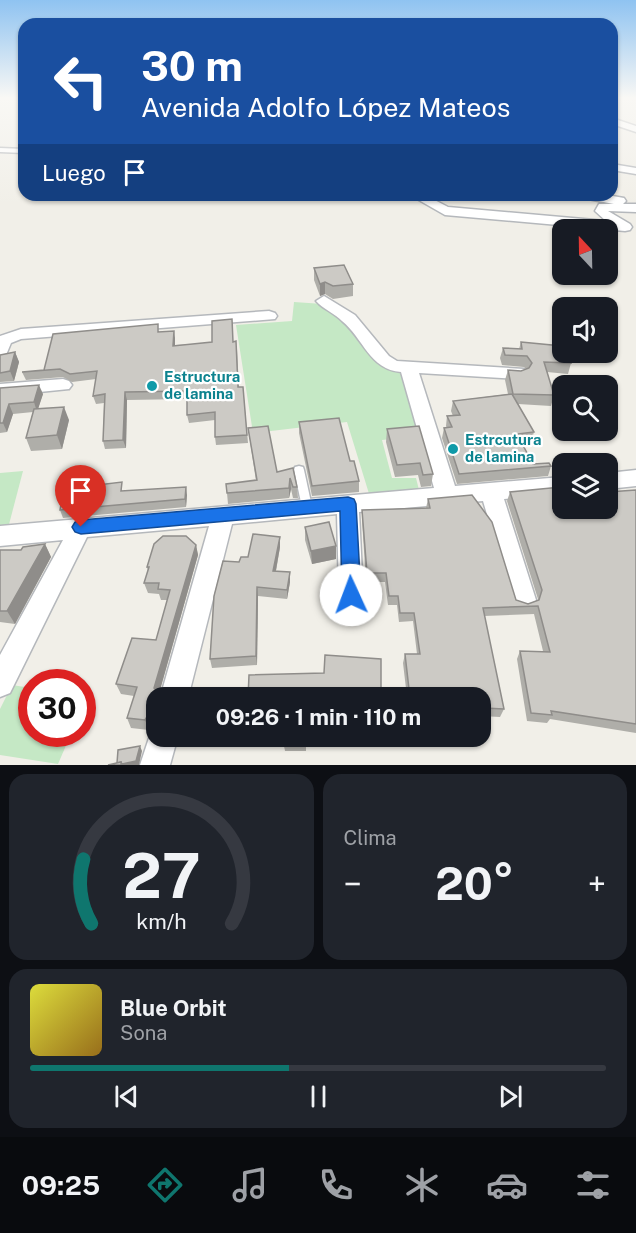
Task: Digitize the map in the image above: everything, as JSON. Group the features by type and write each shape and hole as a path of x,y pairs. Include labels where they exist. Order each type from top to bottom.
{"street":[{"path":"618,168 636,171"},
{"path":"426,201 434,206 456,212 631,229"},
{"path":"614,201 636,206"},
{"path":"631,229 601,211 608,206 636,206"},
{"path":"324,301 349,318 383,360 393,366 518,373"},
{"path":"0,351 3,341 21,334 269,316"},
{"path":"408,367 447,496"},
{"path":"0,390 63,385"},
{"path":"618,480 636,478"},
{"path":"0,536 552,486"},
{"path":"491,492 524,600"},
{"path":"348,504 351,595"},
{"path":"177,687 223,515"},
{"path":"0,683 81,527"},
{"path":"155,765 160,747"}],"lane":[{"path":"0,150 18,151"},
{"path":"299,470 307,507"}],"green space":[{"path":"294,302 323,304 406,370 419,436 382,440 392,478 416,478 420,494 370,497 347,422 253,433 236,325 292,321"},
{"path":"23,471 7,532 0,532 0,473"},
{"path":"12,685 18,686 18,747 65,747 58,764 0,755 0,709"}],"building":[{"path":"344,265 353,284 333,286 325,282 320,284 314,268"},
{"path":"232,319 233,342 236,341 238,387 243,387 247,435 215,437 215,412 187,415 187,391 125,392 123,440 103,441 105,394 93,396 97,371 70,374 60,369 22,372 44,370 53,334 158,324 158,332 174,331 173,346 212,342 212,321"},
{"path":"521,342 552,345 552,362 544,362 552,395 513,394 508,370 521,371 529,368 532,363 527,356 505,355 503,348 522,349"},
{"path":"15,352 10,371 0,373 0,355"},
{"path":"39,385 34,402 9,404 3,423 0,423 0,388"},
{"path":"512,394 534,432 517,434 533,464 549,463 551,466 459,474 444,428 452,427 447,416 460,415 453,401"},
{"path":"64,407 57,435 26,438 34,409"},
{"path":"339,418 350,461 354,461 359,481 312,486 299,422"},
{"path":"268,426 277,472 293,468 297,487 293,487 290,478 289,488 227,493 226,484 257,480 248,428"},
{"path":"419,426 433,474 423,475 420,463 397,465 387,429"},
{"path":"122,482 121,491 186,487 185,499 60,510 64,489"},
{"path":"552,488 552,519 618,519 618,491 636,490 636,724 551,711 552,715 531,713 520,651 550,652 538,606 483,608 504,709 491,708 491,687 409,687 405,654 420,654 414,613 400,613 398,596 389,596 386,573 367,573 362,510 430,508 428,499 472,495 492,522 516,600 528,604 539,600 542,590 510,492"},
{"path":"329,522 336,546 311,551 305,527"},
{"path":"253,534 280,537 273,571 290,572 287,590 257,587 256,656 210,659 214,596 223,561 239,562 241,557 248,557"},
{"path":"163,536 186,536 196,545 154,687 146,687 145,720 127,718 137,687 116,684 132,638 156,640 170,590 158,589 159,583 144,583 154,544"},
{"path":"45,544 7,611 0,611 0,550 21,550 23,547"},
{"path":"325,655 381,659 381,687 248,687 249,675 324,673"},
{"path":"140,746 136,761 117,763 118,750"}],"place":[{"name":"Estructura de lamina","path":"152,386"},
{"name":"Estrcutura de lamina","path":"453,449"}],"route":[{"path":"81,527 348,504 351,595"}]}
